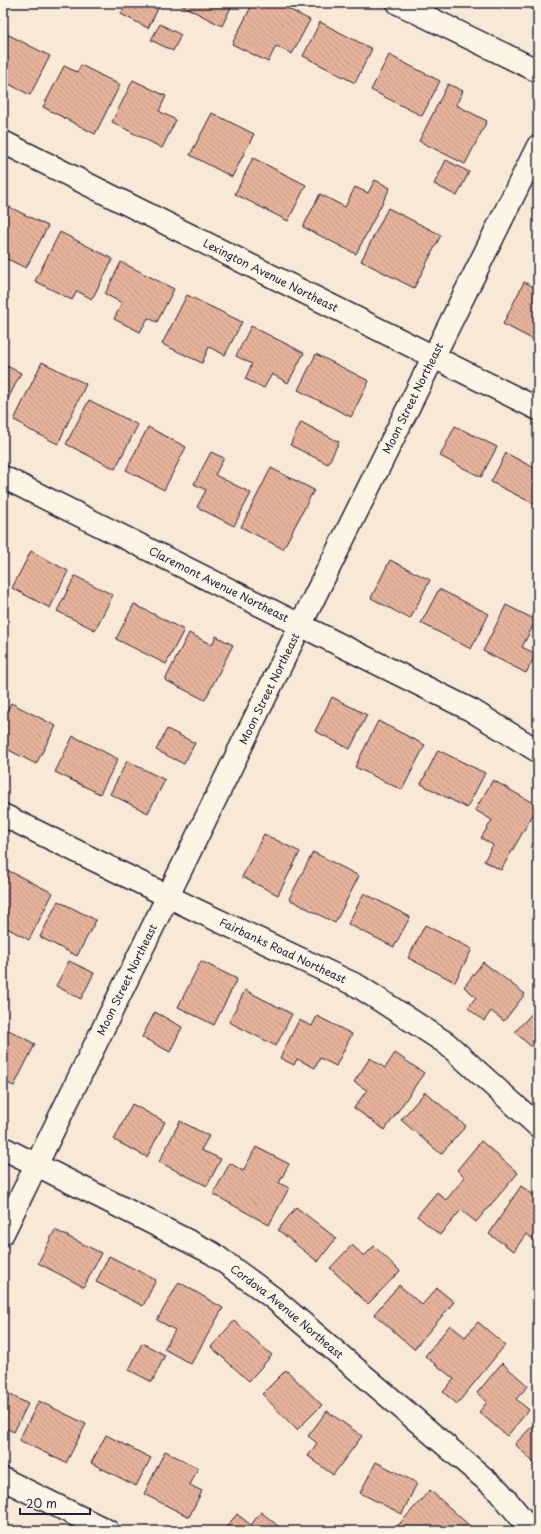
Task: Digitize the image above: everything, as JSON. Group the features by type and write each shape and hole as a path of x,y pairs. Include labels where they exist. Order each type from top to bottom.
{"street":[{"path":"398,3 538,71"},
{"name":"Lexington Avenue Northeast","path":"3,142 538,409"},
{"name":"Moon Street Northeast","path":"3,1233 300,626 538,146"},
{"name":"Claremont Avenue Northeast","path":"3,477 471,710 538,751"},
{"name":"Fairbanks Road Northeast","path":"3,815 168,896 358,986 446,1043 538,1126"},
{"name":"Cordova Avenue Northeast","path":"3,1148 212,1253 272,1297 499,1491 532,1531"},
{"path":"3,1479 108,1531"}],"building":[{"path":"127,3 161,3 148,28 121,14"},
{"path":"177,3 233,3 222,26"},
{"path":"253,3 277,3 310,20 292,54 276,46 268,62 232,44"},
{"path":"520,3 538,3 538,12"},
{"path":"320,22 372,49 355,83 303,56"},
{"path":"160,24 181,35 173,51 151,40"},
{"path":"3,32 50,56 30,95 3,81"},
{"path":"389,55 440,81 422,116 371,90"},
{"path":"81,65 120,85 95,134 43,107 64,66 77,72"},
{"path":"133,80 166,96 159,111 176,120 162,148 112,122"},
{"path":"448,84 463,91 456,105 487,121 465,164 419,141"},
{"path":"212,113 254,134 232,177 190,155"},
{"path":"253,158 306,185 288,221 235,194"},
{"path":"446,160 469,172 457,196 434,184"},
{"path":"375,180 390,188 356,254 303,227 320,194 345,207 355,187 368,193"},
{"path":"3,204 48,226 26,268 3,257"},
{"path":"388,208 441,235 414,288 361,261"},
{"path":"60,232 113,259 92,299 77,291 72,300 35,281"},
{"path":"121,262 174,289 157,322 148,318 140,332 114,319 122,303 105,294"},
{"path":"524,282 538,289 538,342 503,324"},
{"path":"187,295 242,322 225,355 209,347 202,363 162,344"},
{"path":"251,326 304,353 288,383 272,374 264,388 245,379 252,364 236,356"},
{"path":"316,354 369,381 351,417 298,390"},
{"path":"42,362 86,384 58,444 24,427 24,425 14,420"},
{"path":"3,364 21,373 3,409"},
{"path":"89,400 138,425 115,469 66,444"},
{"path":"301,422 339,442 328,464 290,445"},
{"path":"455,426 497,447 481,477 440,456"},
{"path":"148,427 186,447 164,490 126,470"},
{"path":"211,452 224,458 215,475 251,493 234,526 197,507 206,490 194,484"},
{"path":"506,453 538,470 538,506 491,482"},
{"path":"271,468 314,490 283,549 241,527"},
{"path":"31,551 68,571 50,608 12,588"},
{"path":"390,560 430,580 410,619 371,598"},
{"path":"75,576 113,595 95,630 57,611"},
{"path":"439,589 489,614 471,649 421,623"},
{"path":"134,604 184,630 166,664 116,639"},
{"path":"506,605 536,620 522,647 536,654 526,673 483,651"},
{"path":"189,633 212,645 216,636 233,645 205,700 165,680"},
{"path":"332,697 367,715 350,749 315,731"},
{"path":"11,703 56,726 36,764 3,747 3,719"},
{"path":"378,721 425,745 402,790 355,767"},
{"path":"167,729 195,743 184,764 156,750"},
{"path":"73,736 118,759 100,794 55,772"},
{"path":"438,750 485,773 467,808 421,784"},
{"path":"127,761 165,780 148,813 110,794"},
{"path":"493,780 538,806 501,870 484,861 493,845 481,838 492,820 475,810"},
{"path":"264,834 300,852 278,895 242,877"},
{"path":"538,837 538,853 530,847"},
{"path":"313,852 359,876 335,923 289,899"},
{"path":"5,869 53,893 29,940 3,926 3,872"},
{"path":"364,893 410,917 394,947 348,924"},
{"path":"58,901 96,920 77,956 40,937"},
{"path":"425,925 472,949 455,982 408,958"},
{"path":"69,961 94,973 81,999 56,986"},
{"path":"201,961 237,979 214,1025 178,1007"},
{"path":"483,962 525,994 504,1021 491,1011 484,1021 468,1008 476,997 464,987"},
{"path":"245,990 292,1014 276,1046 229,1022"},
{"path":"536,1009 538,1010 538,1053 515,1032"},
{"path":"155,1012 182,1027 170,1052 142,1037"},
{"path":"317,1016 352,1034 336,1066 320,1058 315,1068 297,1059 294,1065 280,1058 299,1020 312,1026"},
{"path":"3,1027 35,1044 14,1086 3,1081"},
{"path":"395,1053 424,1073 385,1130 354,1108 367,1090 354,1082 370,1058 385,1068"},
{"path":"425,1092 466,1126 441,1154 401,1120"},
{"path":"132,1104 165,1122 147,1157 114,1140"},
{"path":"180,1121 209,1136 201,1150 221,1159 207,1186 159,1162"},
{"path":"481,1141 518,1173 476,1222 461,1210 440,1235 417,1216 437,1192 446,1200 465,1177 457,1170"},
{"path":"256,1147 289,1164 279,1183 289,1188 269,1225 213,1194 230,1163 243,1171"},
{"path":"521,1186 538,1198 538,1242 526,1234 514,1251 489,1234"},
{"path":"296,1207 336,1238 318,1262 278,1230"},
{"path":"55,1230 101,1253 84,1287 38,1263"},
{"path":"352,1245 364,1256 374,1246 400,1271 368,1304 330,1268"},
{"path":"109,1256 156,1280 143,1306 96,1282"},
{"path":"179,1282 223,1308 191,1364 164,1349 175,1330 157,1320"},
{"path":"399,1285 422,1305 437,1288 454,1302 414,1349 374,1314"},
{"path":"234,1321 272,1355 249,1381 211,1347"},
{"path":"478,1322 505,1345 457,1404 443,1392 454,1379 425,1356 450,1325 465,1337"},
{"path":"142,1343 165,1355 152,1382 129,1370"},
{"path":"502,1363 528,1386 516,1399 529,1410 507,1436 479,1412 487,1402 477,1393"},
{"path":"286,1370 322,1405 297,1430 262,1394"},
{"path":"3,1391 28,1404 14,1432 3,1427"},
{"path":"39,1401 86,1424 66,1463 19,1440"},
{"path":"327,1411 362,1436 333,1475 308,1456 317,1443 308,1436"},
{"path":"538,1420 538,1467 515,1444"},
{"path":"106,1435 151,1458 136,1486 91,1463"},
{"path":"165,1451 198,1468 190,1485 202,1491 189,1517 144,1494"},
{"path":"376,1462 417,1483 402,1514 360,1493"},
{"path":"430,1490 471,1527 468,1531 393,1531"},
{"path":"261,1512 284,1531 223,1531 237,1514 251,1525"}]}
